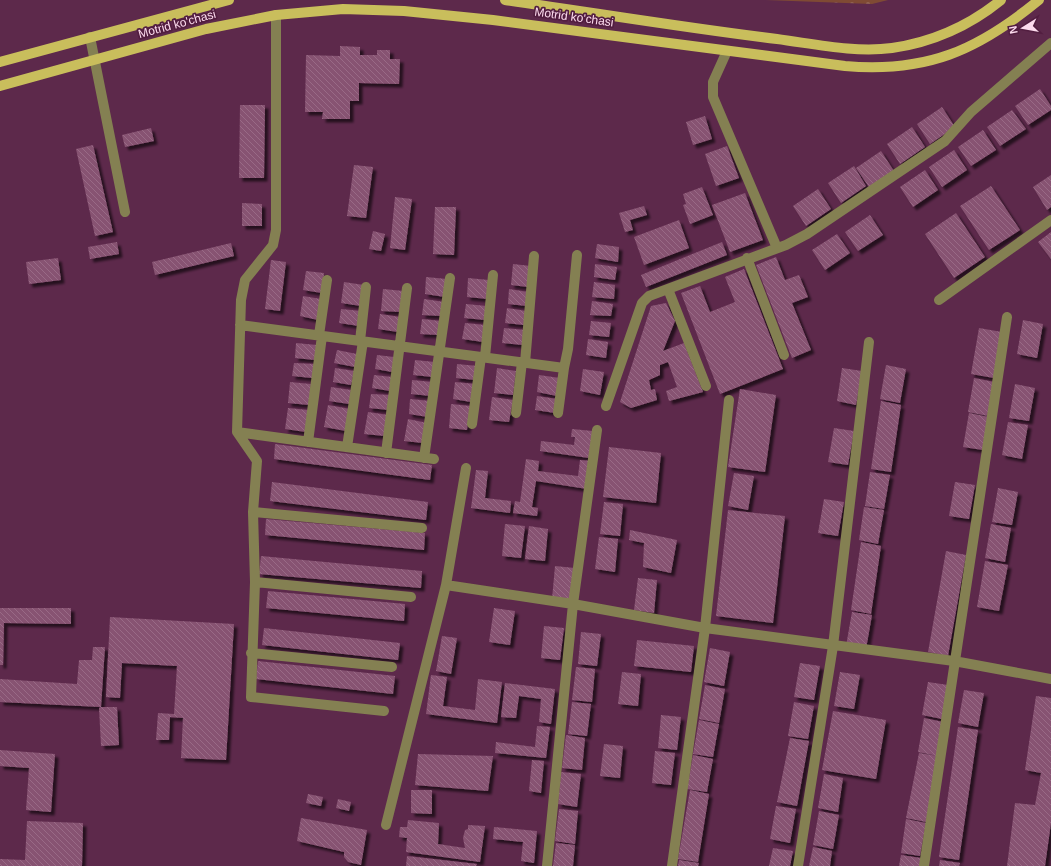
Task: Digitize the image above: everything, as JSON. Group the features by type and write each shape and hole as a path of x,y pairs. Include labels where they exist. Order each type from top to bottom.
{"main road":[{"name":"Motrid ko'chasi","path":"0,62 229,0"},
{"name":"Motrid ko'chasi","path":"505,0 746,36 876,49 908,45 941,35 975,19 1001,0"},
{"name":"Motrid ko'chasi","path":"0,86 206,29 276,15 343,9 404,11 493,20 727,51 880,69 915,65 950,55 983,40 1014,20 1039,0"}],"street":[{"path":"276,15 276,230 273,245 245,280 240,325 237,432 257,461 253,512 255,582 250,697 384,711"},
{"path":"90,37 125,212"},
{"path":"606,406 642,303 649,296 777,248 807,234 945,141 971,112 1051,43"},
{"path":"727,51 713,82 713,97 777,248"},
{"path":"939,300 1051,220"},
{"path":"516,413 524,363 534,256"},
{"path":"558,413 568,349 577,256"},
{"path":"747,258 784,355"},
{"path":"472,424 483,357 493,275"},
{"path":"424,458 450,278"},
{"path":"308,442 326,280"},
{"path":"347,447 361,341 366,287"},
{"path":"386,452 406,288"},
{"path":"668,289 706,386"},
{"path":"924,866 1007,317"},
{"path":"240,325 564,368"},
{"path":"798,866 833,646 868,342"},
{"path":"672,866 705,628 729,400"},
{"path":"547,866 573,604 597,430"},
{"path":"237,432 434,459"},
{"path":"386,825 446,585 466,468"},
{"path":"253,512 422,528"},
{"path":"255,582 411,597"},
{"path":"446,585 573,604 705,628 954,661 1051,679"},
{"path":"251,653 392,667"}],"green space":[{"path":"766,0 888,0 872,4"}],"building":[{"path":"340,46 360,47 360,55 377,55 377,50 390,50 390,59 400,59 399,84 359,83 359,101 350,101 350,119 322,119 323,112 305,112 306,55 340,56"},
{"path":"1040,89 1051,106 1051,110 1028,125 1015,106"},
{"path":"240,105 265,105 264,178 239,178"},
{"path":"942,107 955,127 930,144 917,124"},
{"path":"1012,110 1026,129 1000,146 987,127"},
{"path":"705,116 712,139 693,145 686,122"},
{"path":"912,127 925,147 900,164 887,144"},
{"path":"151,128 154,141 125,147 122,135"},
{"path":"983,130 996,150 971,166 958,147"},
{"path":"93,145 113,232 95,236 76,149"},
{"path":"727,146 739,178 716,186 705,154"},
{"path":"954,150 967,170 942,187 929,167"},
{"path":"881,151 894,171 869,187 856,168"},
{"path":"354,165 373,167 366,218 347,216"},
{"path":"854,166 866,186 841,203 828,183"},
{"path":"925,170 938,190 913,207 900,187"},
{"path":"1051,175 1051,207 1047,210 1033,187"},
{"path":"991,186 1020,230 989,250 960,206"},
{"path":"702,187 713,215 690,224 683,205 686,204 683,194"},
{"path":"818,189 831,209 806,226 793,206"},
{"path":"745,193 763,240 730,252 712,205"},
{"path":"395,197 412,199 405,250 390,248"},
{"path":"242,203 262,204 262,226 242,226"},
{"path":"644,206 647,215 630,220 633,230 625,232 619,213"},
{"path":"435,207 456,207 454,255 433,254"},
{"path":"956,213 985,257 954,278 925,234"},
{"path":"870,215 883,235 858,251 845,232"},
{"path":"679,220 689,248 644,265 634,237"},
{"path":"373,231 385,234 381,251 369,249"},
{"path":"1051,232 1051,259 1038,242"},
{"path":"837,234 850,253 825,270 812,250"},
{"path":"117,242 119,254 90,259 88,247"},
{"path":"722,242 727,255 646,287 641,275"},
{"path":"231,243 234,256 155,275 152,262"},
{"path":"597,244 619,247 618,262 595,258"},
{"path":"776,257 785,280 799,275 808,297 792,303 811,350 792,358 756,265"},
{"path":"58,258 61,280 29,284 26,262"},
{"path":"271,260 286,262 280,311 265,309"},
{"path":"513,264 531,266 528,287 511,285"},
{"path":"595,264 617,267 615,280 594,277"},
{"path":"744,269 783,369 720,394 681,293 700,286 710,312 735,302 725,277"},
{"path":"306,271 324,273 322,293 303,290"},
{"path":"426,277 447,279 445,297 425,294"},
{"path":"468,278 489,280 488,299 467,297"},
{"path":"344,282 364,285 361,306 341,303"},
{"path":"594,282 615,285 614,299 592,297"},
{"path":"383,289 404,291 402,312 381,311"},
{"path":"509,289 528,292 527,306 508,304"},
{"path":"303,296 321,299 318,320 300,316"},
{"path":"424,299 444,302 442,316 422,315"},
{"path":"592,301 613,304 611,316 590,315"},
{"path":"666,303 675,321 663,351 684,343 703,392 669,401 666,391 677,387 668,362 660,365 660,375 649,380 651,390 655,389 657,400 631,408 620,402 651,306"},
{"path":"466,304 487,306 485,320 464,318"},
{"path":"507,308 526,311 524,325 505,323"},
{"path":"341,309 361,311 359,326 339,323"},
{"path":"380,314 400,317 398,332 378,329"},
{"path":"422,319 441,321 439,335 420,334"},
{"path":"1023,320 1043,324 1037,358 1017,354"},
{"path":"591,321 611,323 609,337 589,335"},
{"path":"465,323 485,325 483,342 462,339"},
{"path":"504,328 525,330 523,345 502,343"},
{"path":"979,328 1002,332 994,378 971,374"},
{"path":"588,339 608,342 606,358 586,355"},
{"path":"296,343 317,345 315,360 295,358"},
{"path":"337,350 357,354 355,367 334,363"},
{"path":"377,355 394,357 392,372 375,369"},
{"path":"415,360 435,362 433,377 413,375"},
{"path":"294,363 314,364 312,378 292,376"},
{"path":"457,364 478,366 475,380 456,378"},
{"path":"886,365 906,369 900,403 880,399"},
{"path":"335,368 354,371 351,385 333,382"},
{"path":"497,368 516,371 513,395 494,393"},
{"path":"842,368 862,371 856,405 837,401"},
{"path":"583,369 604,372 600,395 580,391"},
{"path":"374,375 392,377 390,391 372,388"},
{"path":"539,375 560,378 557,396 537,392"},
{"path":"974,378 994,382 988,416 968,412"},
{"path":"412,380 432,382 431,396 411,394"},
{"path":"290,382 311,384 309,405 288,403"},
{"path":"455,382 475,384 471,402 453,399"},
{"path":"1015,384 1035,388 1029,421 1009,418"},
{"path":"331,387 351,390 349,404 329,401"},
{"path":"740,389 776,395 765,472 728,467"},
{"path":"371,394 390,395 389,410 369,408"},
{"path":"537,396 557,399 555,413 535,410"},
{"path":"492,397 513,400 509,422 489,420"},
{"path":"410,399 430,401 428,417 409,414"},
{"path":"881,401 901,405 891,472 871,469"},
{"path":"451,404 470,406 467,430 449,428"},
{"path":"328,405 350,409 346,431 324,427"},
{"path":"288,408 308,410 306,432 285,429"},
{"path":"368,412 388,415 385,436 364,434"},
{"path":"969,413 989,417 983,450 963,447"},
{"path":"408,419 427,423 423,443 404,441"},
{"path":"1008,422 1028,425 1022,459 1002,455"},
{"path":"834,428 854,431 848,465 828,462"},
{"path":"572,429 593,431 589,458 540,451 541,441 574,445 575,437 571,437"},
{"path":"275,444 432,465 430,480 274,459"},
{"path":"609,447 661,453 656,503 603,497"},
{"path":"526,459 539,461 538,471 578,476 580,460 591,461 587,489 536,481 532,507 538,508 537,516 513,513 515,501 520,502"},
{"path":"476,470 488,471 485,498 511,501 510,513 471,508"},
{"path":"870,472 890,475 884,509 865,506"},
{"path":"734,473 754,476 748,510 728,506"},
{"path":"272,482 428,502 426,520 270,501"},
{"path":"955,482 975,485 969,519 949,516"},
{"path":"998,488 1018,492 1012,525 992,522"},
{"path":"824,499 844,502 838,536 818,533"},
{"path":"604,502 623,504 620,536 600,534"},
{"path":"864,507 884,510 878,544 859,540"},
{"path":"728,510 785,516 773,623 716,616"},
{"path":"266,519 425,533 424,550 265,535"},
{"path":"505,524 525,526 521,558 502,556"},
{"path":"991,524 1011,528 1005,562 985,558"},
{"path":"529,526 548,529 545,561 525,559"},
{"path":"630,530 677,540 671,573 643,567 644,543 629,540"},
{"path":"599,537 618,539 615,572 595,569"},
{"path":"861,542 881,546 871,614 851,610"},
{"path":"946,551 966,555 948,656 928,652"},
{"path":"261,556 422,571 421,588 259,574"},
{"path":"985,561 1008,565 999,611 977,607"},
{"path":"555,566 575,568 571,601 552,599"},
{"path":"638,578 657,580 654,613 634,610"},
{"path":"268,591 405,604 404,621 266,608"},
{"path":"0,608 71,608 71,624 4,623 3,665 0,665"},
{"path":"494,608 515,611 510,645 489,642"},
{"path":"852,612 872,615 866,649 846,646"},
{"path":"110,617 234,624 226,760 181,758 183,718 170,717 169,740 156,740 158,713 174,714 177,666 122,663 120,698 106,697"},
{"path":"544,626 564,628 560,660 541,658"},
{"path":"264,628 400,643 398,660 262,645"},
{"path":"581,632 601,634 597,666 578,664"},
{"path":"442,636 457,638 451,674 436,671"},
{"path":"637,640 694,646 691,672 634,666"},
{"path":"93,647 105,647 101,707 0,702 0,679 77,684 79,660 92,660"},
{"path":"710,648 730,652 724,686 704,682"},
{"path":"258,661 395,676 393,694 256,679"},
{"path":"800,663 820,666 814,700 794,697"},
{"path":"576,667 595,669 592,702 572,700"},
{"path":"622,672 641,674 638,706 618,704"},
{"path":"840,672 860,675 854,709 834,706"},
{"path":"431,675 447,677 443,706 475,710 478,679 502,682 497,723 426,714"},
{"path":"928,682 948,685 942,719 922,715"},
{"path":"505,683 555,689 551,724 539,722 541,699 519,696 516,718 501,717"},
{"path":"705,685 725,689 719,723 699,719"},
{"path":"964,690 984,693 978,727 958,723"},
{"path":"1036,696 1051,698 1051,823 1045,866 1007,866 1015,803 1035,805 1041,773 1025,770"},
{"path":"572,702 591,704 587,736 568,734"},
{"path":"794,702 814,706 808,739 788,736"},
{"path":"117,707 119,745 101,746 99,708"},
{"path":"833,711 886,720 876,779 822,770"},
{"path":"661,715 681,717 677,750 658,748"},
{"path":"924,718 943,722 938,756 918,752"},
{"path":"699,720 719,724 713,757 693,754"},
{"path":"537,726 550,727 546,758 495,753 496,742 535,747"},
{"path":"958,727 978,730 959,860 939,857"},
{"path":"566,735 585,738 582,770 562,768"},
{"path":"790,738 809,741 797,806 777,802"},
{"path":"604,744 623,746 620,778 600,776"},
{"path":"0,750 55,754 51,812 26,810 29,768 0,766"},
{"path":"655,751 675,753 671,785 652,783"},
{"path":"919,753 938,756 926,822 906,818"},
{"path":"418,754 493,756 488,791 415,785"},
{"path":"693,755 713,759 707,792 687,789"},
{"path":"532,760 544,761 541,793 529,791"},
{"path":"561,772 581,774 577,807 558,804"},
{"path":"824,774 843,778 838,812 818,808"},
{"path":"411,790 432,790 432,814 411,813"},
{"path":"690,790 709,794 698,862 678,859"},
{"path":"308,794 323,797 321,806 306,803"},
{"path":"338,799 351,802 349,811 336,808"},
{"path":"776,806 796,809 790,843 770,839"},
{"path":"559,809 578,811 575,844 555,841"},
{"path":"819,811 839,815 833,849 813,845"},
{"path":"301,818 367,830 361,865 348,862 344,857 344,852 297,841"},
{"path":"906,819 926,823 920,856 901,853"},
{"path":"408,820 439,823 438,844 465,848 463,838 465,830 468,829 468,825 485,826 480,862 406,852 407,838 399,837 400,827 407,827"},
{"path":"27,821 83,823 82,866 0,866 0,859 25,860"},
{"path":"494,827 537,831 534,863 521,861 523,842 493,839"},
{"path":"556,843 575,845 573,866 553,866"},
{"path":"813,847 832,851 830,866 809,866"},
{"path":"773,848 793,851 790,866 769,866"},
{"path":"901,855 921,858 920,866 899,866"},
{"path":"407,856 477,864 476,866 406,866"},
{"path":"679,860 699,863 698,866 678,866"},
{"path":"940,860 960,863 959,866 939,866"}]}
